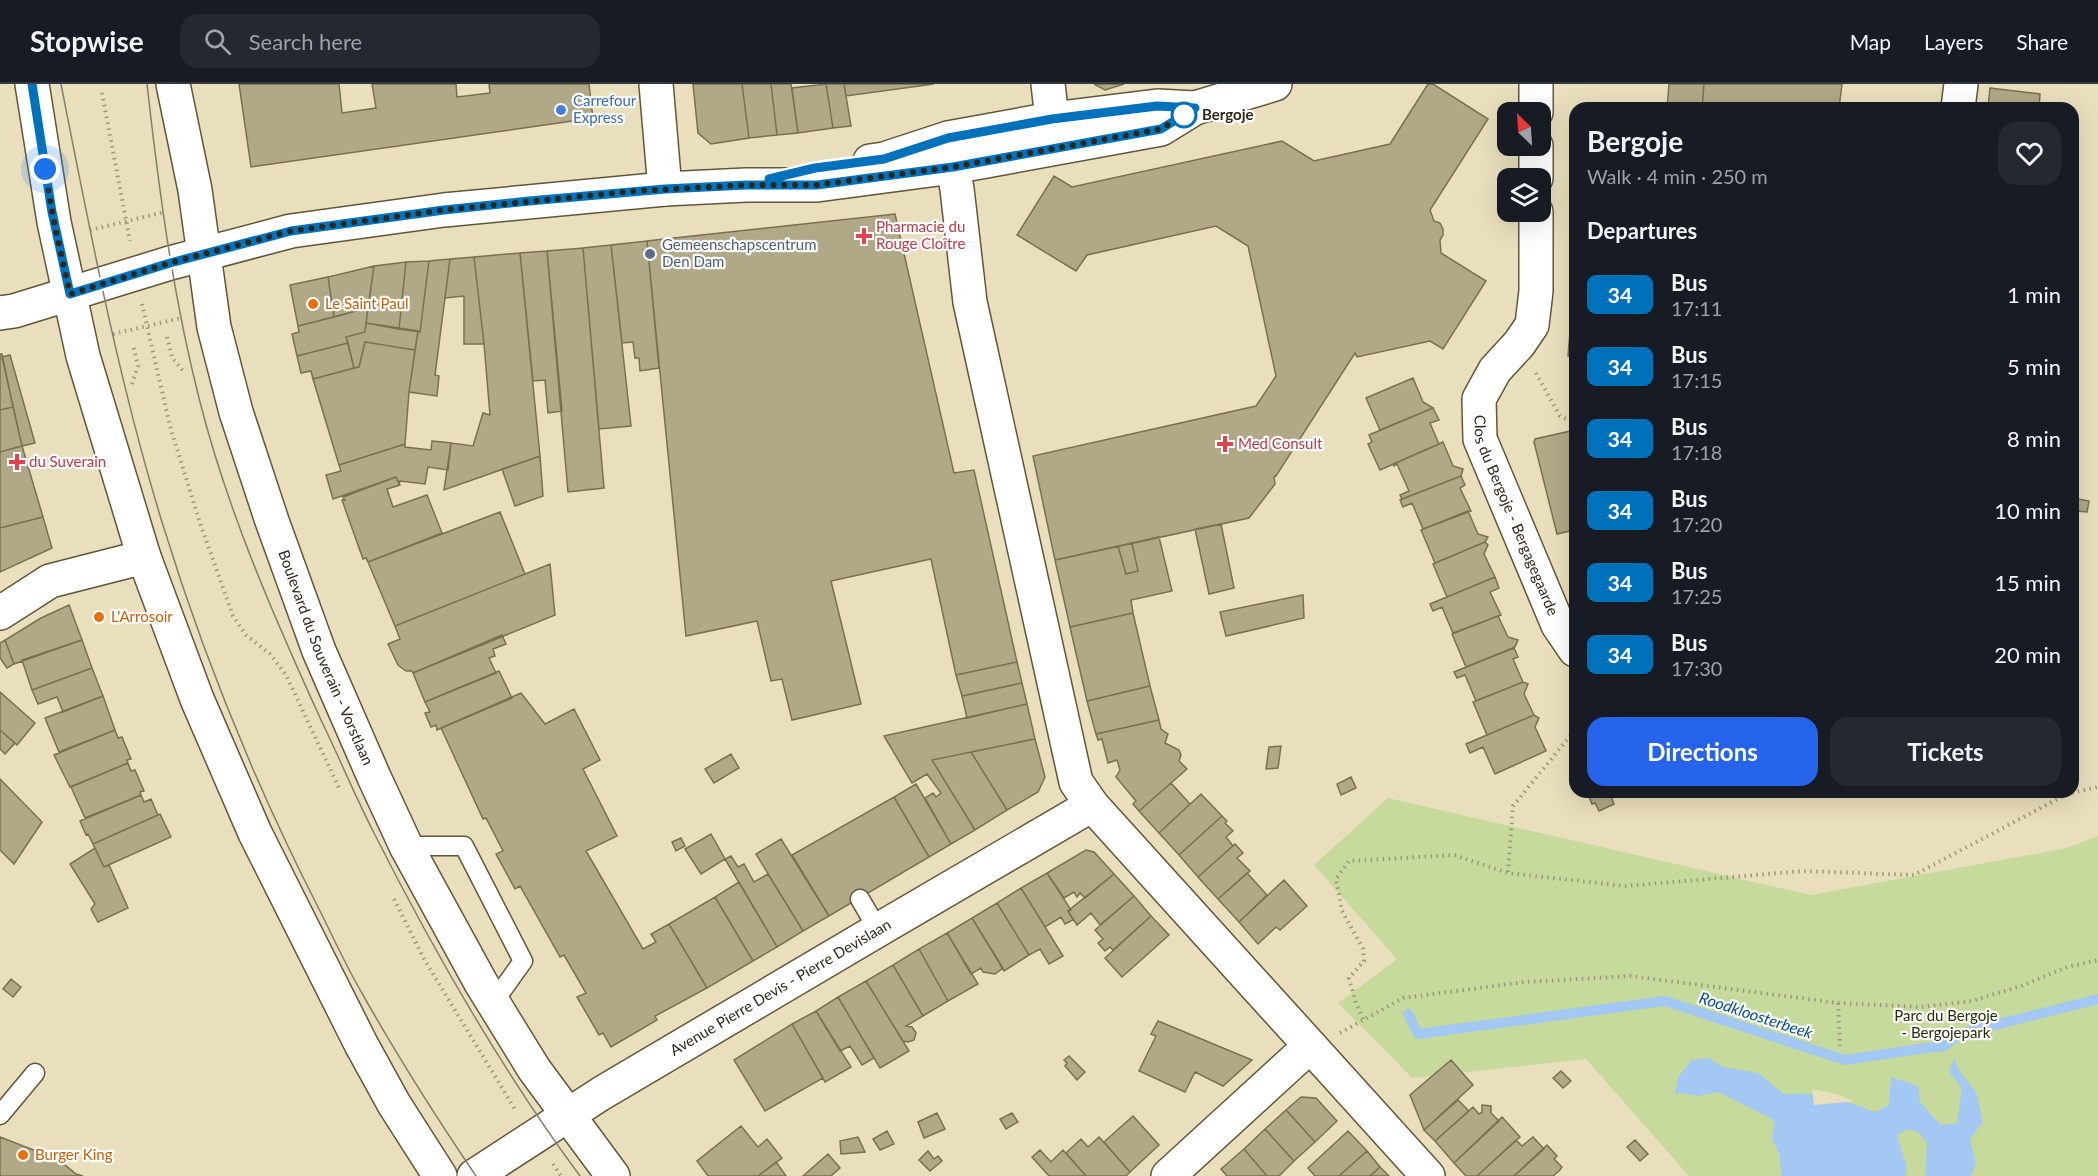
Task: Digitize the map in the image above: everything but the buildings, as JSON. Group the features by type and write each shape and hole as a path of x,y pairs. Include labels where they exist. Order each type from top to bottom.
{"main road":[{"path":"32,84 52,212 86,366 144,557 197,699 255,833 361,1044 394,1104 440,1176"},
{"name":"Boulevard du Souverain - Vorstlaan","path":"173,84 197,205 214,327 236,412 272,521 320,651 406,846 493,1003 534,1069 613,1176"},
{"path":"656,84 665,189"},
{"path":"1048,84 1052,119"},
{"path":"950,153 1161,129 1195,108 1275,84"},
{"path":"1536,84 1536,102"},
{"path":"1959,102 1961,84"},
{"path":"0,313 14,311 204,254 291,231 444,210 665,189 746,185 817,185 950,153 1052,119 1157,106 1195,108"},
{"path":"950,153 957,189 970,302 1076,782 1092,805 1324,1040 1428,1176"},
{"name":"Clos du Bergoje - Bergagegaarde","path":"1536,222 1536,291 1532,326 1519,344 1494,370 1479,399 1480,439 1558,625 1569,641"},
{"path":"0,613 51,581 144,557"},
{"name":"Avenue Pierre Devis - Pierre Devislaan","path":"474,1176 568,1114 1092,805"},
{"path":"1168,1176 1324,1040"}],"lane":[{"path":"406,846 464,846 523,961 493,1003"},
{"path":"860,898 878,930"},
{"path":"0,1115 35,1073"}],"path":[{"path":"126,221 197,205"},
{"path":"166,337 172,357 183,371"},
{"path":"1519,344 1560,416 1569,420"},
{"path":"132,384 138,366 133,345"},
{"path":"1508,873 1513,806 1569,737"},
{"path":"2079,791 2098,787"},
{"path":"1363,1019 1349,978 1364,961 1363,949 1342,911 1336,879 1350,861 1454,855 1508,873 1626,886 1803,871 1914,875 2059,798"},
{"path":"1324,1040 1403,998 1525,982 1631,976 1838,1003 1920,1007 1972,1001 2021,987 2067,967 2098,960"},
{"path":"1838,1003 1840,1046"}],"green space":[{"name":"Parc du Bergoje - Bergojepark","path":"1388,798 1811,895 2067,848 2098,836 2098,1176 1689,1176 1586,1059 1412,1078 1338,1003 1397,959 1314,865"}],"water":[{"path":"1708,1058 1723,1067 1758,1073 1784,1094 1831,1097 1875,1112 1889,1105 1891,1077 1918,1086 1920,1102 1941,1125 1957,1123 1962,1088 1949,1072 1954,1058 1960,1072 1976,1092 1983,1122 1970,1139 1976,1164 1971,1176 1925,1176 1927,1142 1917,1131 1906,1130 1897,1135 1907,1168 1905,1176 1781,1176 1780,1156 1772,1138 1774,1120 1718,1092 1698,1096 1680,1093 1675,1095 1678,1077 1692,1060"}],"pier":[{"path":"1812,1089 1836,1094 1854,1101 1814,1105"}],"waterway":[{"name":"Roodkloosterbeek","path":"1408,1014 1418,1034 1665,1001 1845,1060 1943,1047 1959,1034 2098,999"}],"tram line":[{"path":"61,84 106,304 132,414 162,522 213,671 274,816 352,974 404,1064 476,1176"},
{"path":"147,84 168,244 190,363 211,443 253,564 360,805 420,922 496,1052 580,1176"}],"bus line":[{"name":"34","path":"32,84 52,212 70,294 170,263 291,231 529,201 665,189 746,185 817,185 953,167 1161,129 1195,108 1157,106 1052,119 948,138 884,159 815,168 769,179"}],"place":[{"name":"Carrefour Express","path":"561,110"},
{"name":"Bergoje","path":"1184,115"},
{"name":"Pharmacie du Rouge Cloître","path":"864,236"},
{"name":"Gemeenschapscentrum Den Dam","path":"650,254"},
{"name":"Le Saint Paul","path":"313,304"},
{"name":"Med Consult","path":"1225,444"},
{"name":"du Suverain","path":"17,462"},
{"name":"L'Arrosoir","path":"99,617"},
{"name":"Burger King","path":"23,1155"}],"route":[{"path":"45,169 70,294 170,263 291,231 444,210 636,191 746,185 817,185 953,167 1161,129 1184,115"}]}
